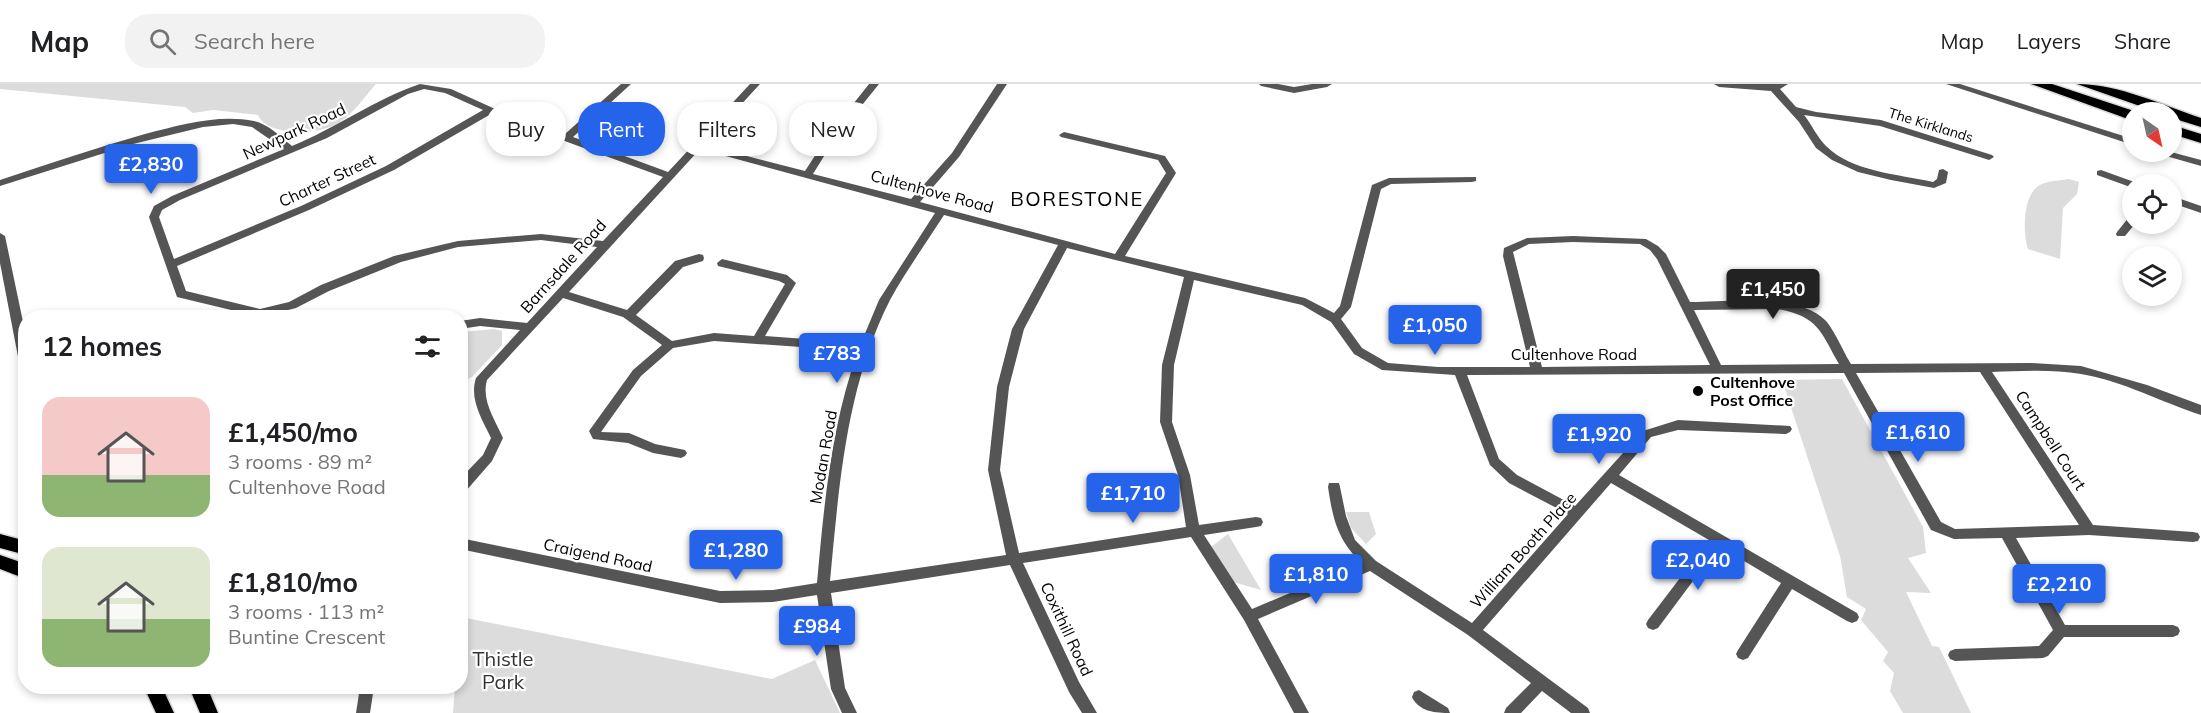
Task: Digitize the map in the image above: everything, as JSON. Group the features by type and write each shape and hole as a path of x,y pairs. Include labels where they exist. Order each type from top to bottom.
{"highway":[{"path":"2038,84 2122,112"},
{"path":"2084,84 2138,102"},
{"path":"2182,117 2201,123"},
{"path":"2182,132 2201,139"}],"main road":[{"path":"0,541 18,546"},
{"path":"0,562 18,569"},
{"path":"156,694 165,713"},
{"path":"201,694 209,713"}],"street":[{"path":"567,138 626,84"},
{"name":"Barnsdale Road","path":"738,102 754,84"},
{"path":"808,174 830,139 874,84"},
{"path":"913,203 956,155 1002,84"},
{"path":"1264,84 1294,90 1327,84"},
{"path":"1719,84 1778,86 1793,109 1804,119 1824,150 1844,162 1934,185 1942,181 1943,172"},
{"path":"1951,84 2122,138"},
{"name":"Newpark Road","path":"248,310 181,294 156,228 154,217 158,207 324,136 405,92 423,87 448,91 486,108"},
{"name":"The Kirklands","path":"1793,109 1815,115 1881,123 1989,157"},
{"name":"Charter Street","path":"171,264 305,208 390,168 486,112"},
{"path":"0,183 172,130 211,121 254,124 292,150"},
{"path":"1064,135 1162,158 1171,174 1118,258"},
{"name":"Newpark Road","path":"567,138 669,176"},
{"name":"Barnsdale Road","path":"468,479 488,458 497,438 481,400 479,384 605,244 688,156"},
{"name":"Cultenhove Road","path":"737,156 1118,258 1305,302 1335,319 1358,351 1371,361 1386,367 1460,371 2031,367 2081,370 2143,388 2201,410"},
{"path":"2182,158 2201,163"},
{"path":"2101,173 2122,181"},
{"path":"1335,319 1345,307 1376,187 1389,181 1472,179"},
{"path":"2182,203 2201,210"},
{"name":"Modan Road","path":"850,713 838,689 823,588 832,488 851,387 865,347 885,300 942,210"},
{"path":"0,236 2,260 18,331"},
{"name":"Newpark Road","path":"272,310 292,305 325,288 398,259 458,244 541,237 605,244"},
{"path":"1537,371 1508,250 1518,243 1573,239 1642,241 1654,248 1662,257 1718,370"},
{"name":"Coxithill Road","path":"1064,244 1018,329 1003,387 994,470 1014,559 1074,687 1090,713"},
{"path":"629,315 679,264 699,258"},
{"path":"722,263 783,278 790,283 757,341"},
{"path":"1190,274 1168,364 1166,422 1184,475 1193,530 1249,616 1302,713"},
{"path":"561,293 629,315 670,345"},
{"path":"1686,306 1778,306 1798,309 1821,322 1936,526 1954,534 2089,530 2193,537"},
{"path":"468,324 480,322 529,327"},
{"path":"681,453 653,448 629,438 597,436 595,431 637,373 670,345 714,337 865,347"},
{"name":"Campbell Court","path":"1984,369 2089,530"},
{"path":"1460,371 1494,462 1513,479 1577,513"},
{"name":"William Booth Place","path":"1473,632 1647,434 1678,425 1786,429"},
{"path":"1610,476 1852,617"},
{"path":"1334,487 1340,516 1350,543 1371,564 1473,632 1583,713"},
{"name":"Craigend Road","path":"468,545 720,597 773,596 1256,522"},
{"path":"2006,533 2061,631"},
{"path":"1653,624 1717,539"},
{"path":"1249,616 1371,564"},
{"path":"1743,654 1790,581"},
{"path":"1955,655 2043,652 2061,631 2173,631"},
{"path":"1511,713 1542,681"},
{"path":"363,713 366,694"},
{"path":"1419,698 1443,713"}],"green space":[{"path":"0,84 376,84 355,109 340,122 321,130 296,132 273,128 258,115 213,110 193,113 185,107 0,89"},
{"path":"2069,179 2079,182 2077,194 2063,208 2060,259 2028,249 2025,219 2030,196 2041,184"},
{"path":"494,329 502,331 502,345 468,379 468,331"},
{"path":"1842,379 1923,527 1926,553 1908,558 1931,593 1906,592 1932,646 1939,647 1971,713 1903,713 1890,691 1894,673 1883,661 1888,652 1861,620 1866,609 1847,597 1840,556 1782,380"},
{"path":"1346,512 1369,512 1376,534 1366,544 1351,528"},
{"path":"1228,534 1261,590 1233,582 1211,547"},
{"name":"Thistle Park","path":"468,618 772,679 815,660 840,713 453,713 454,694 468,694"}],"place":[{"name":"Cultenhove Post Office","path":"1698,391"}],"district":[{"name":"BORESTONE","path":"1077,198"}]}
